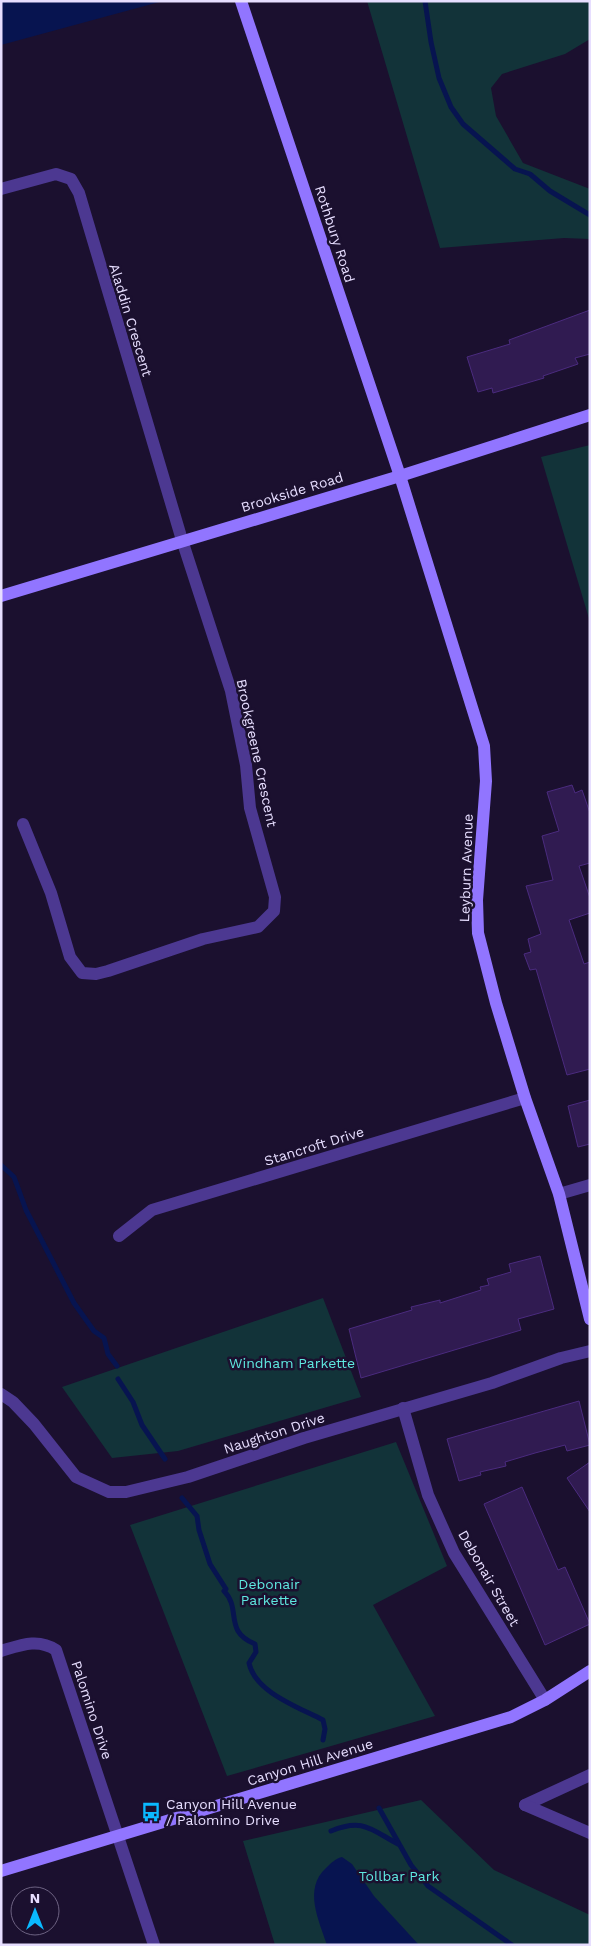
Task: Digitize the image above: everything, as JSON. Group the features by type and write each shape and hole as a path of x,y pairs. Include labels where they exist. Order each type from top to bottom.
{"street":[{"name":"Rothbury Road","path":"241,1 400,476"},
{"name":"Aladdin Crescent","path":"1,189 56,174 71,179 79,193 182,540"},
{"name":"Brookside Road","path":"1,596 400,476 590,415"},
{"name":"Leyburn Avenue","path":"400,476 484,746 486,782 477,900 478,934 496,1003 525,1098 559,1194 590,1319"},
{"name":"Brookgreene Crescent","path":"23,824 51,893 70,957 82,973 96,974 108,971 203,939 258,927 274,911 275,896 250,808 246,765 231,691 182,540"},
{"name":"Stancroft Drive","path":"119,1236 152,1210 525,1098"},
{"path":"559,1194 590,1186"},
{"name":"Naughton Drive","path":"1,1394 13,1402 34,1424 76,1477 109,1492 126,1492 188,1477 403,1408 492,1384 561,1358 590,1352"},
{"name":"Debonair Street","path":"403,1408 428,1495 454,1553 545,1700"},
{"name":"Palomino Drive","path":"1,1651 30,1643 44,1643 56,1650 117,1836"},
{"name":"Canyon Hill Avenue","path":"1,1871 511,1717 545,1700 590,1671"},
{"path":"590,1775 526,1805 590,1833"},
{"path":"117,1836 154,1945"}],"green space":[{"path":"367,1 590,1 590,39 565,54 502,74 491,88 496,116 523,163 590,189 590,239 564,238 440,248"},
{"path":"590,445 590,622 541,457"},
{"name":"Windham Parkette","path":"323,1298 361,1397 178,1451 112,1458 62,1387"},
{"name":"Debonair Parkette","path":"396,1442 447,1566 373,1605 435,1716 227,1776 130,1525"},
{"name":"Tollbar Park","path":"421,1800 494,1870 590,1915 590,1945 275,1945 243,1841"}],"shaded area":[{"path":"1,1 163,1 1,45"},
{"path":"342,1857 352,1864 374,1896 419,1945 327,1945 315,1905 315,1885 319,1876 326,1868"}],"building":[{"path":"590,310 590,354 575,358 578,364 543,376 544,378 493,393 492,388 478,392 467,357 510,344 509,340"},
{"path":"572,785 575,793 582,790 590,813 590,863 579,866 590,898 590,913 569,920 584,964 590,962 590,1069 567,1075 536,969 530,970 524,954 531,952 528,939 541,934 526,886 553,880 542,836 559,831 547,792"},
{"path":"590,1100 590,1144 578,1147 568,1106"},
{"path":"540,1256 554,1309 518,1319 521,1330 361,1378 349,1329 412,1310 411,1307 440,1300 440,1303 481,1290 480,1287 489,1285 487,1279 511,1272 509,1264"},
{"path":"579,1401 590,1445 567,1451 565,1445 535,1453 505,1462 506,1466 480,1472 481,1475 459,1481 447,1439"},
{"path":"590,1462 590,1512 567,1478"},
{"path":"522,1487 558,1570 565,1567 590,1624 545,1645 484,1504"}],"waterway":[{"path":"425,1 439,78 451,107 463,124 515,169 530,174 550,191 590,215"},
{"path":"1,1165 14,1177 26,1210 74,1303 94,1331 104,1338 108,1354 117,1366"},
{"path":"118,1379 133,1402 142,1425 165,1459"},
{"path":"182,1498 197,1516 199,1530 210,1564 226,1589 224,1591 232,1605 239,1633 245,1639 255,1644 256,1652 249,1663 253,1673 268,1690 279,1698 323,1720 325,1729 323,1740"},
{"path":"379,1808 411,1865 428,1886 512,1945"},
{"path":"331,1831 351,1825 359,1825 373,1830 398,1844"}],"place":[{"name":"Canyon Hill Avenue / Palomino Drive","path":"151,1812"}]}
